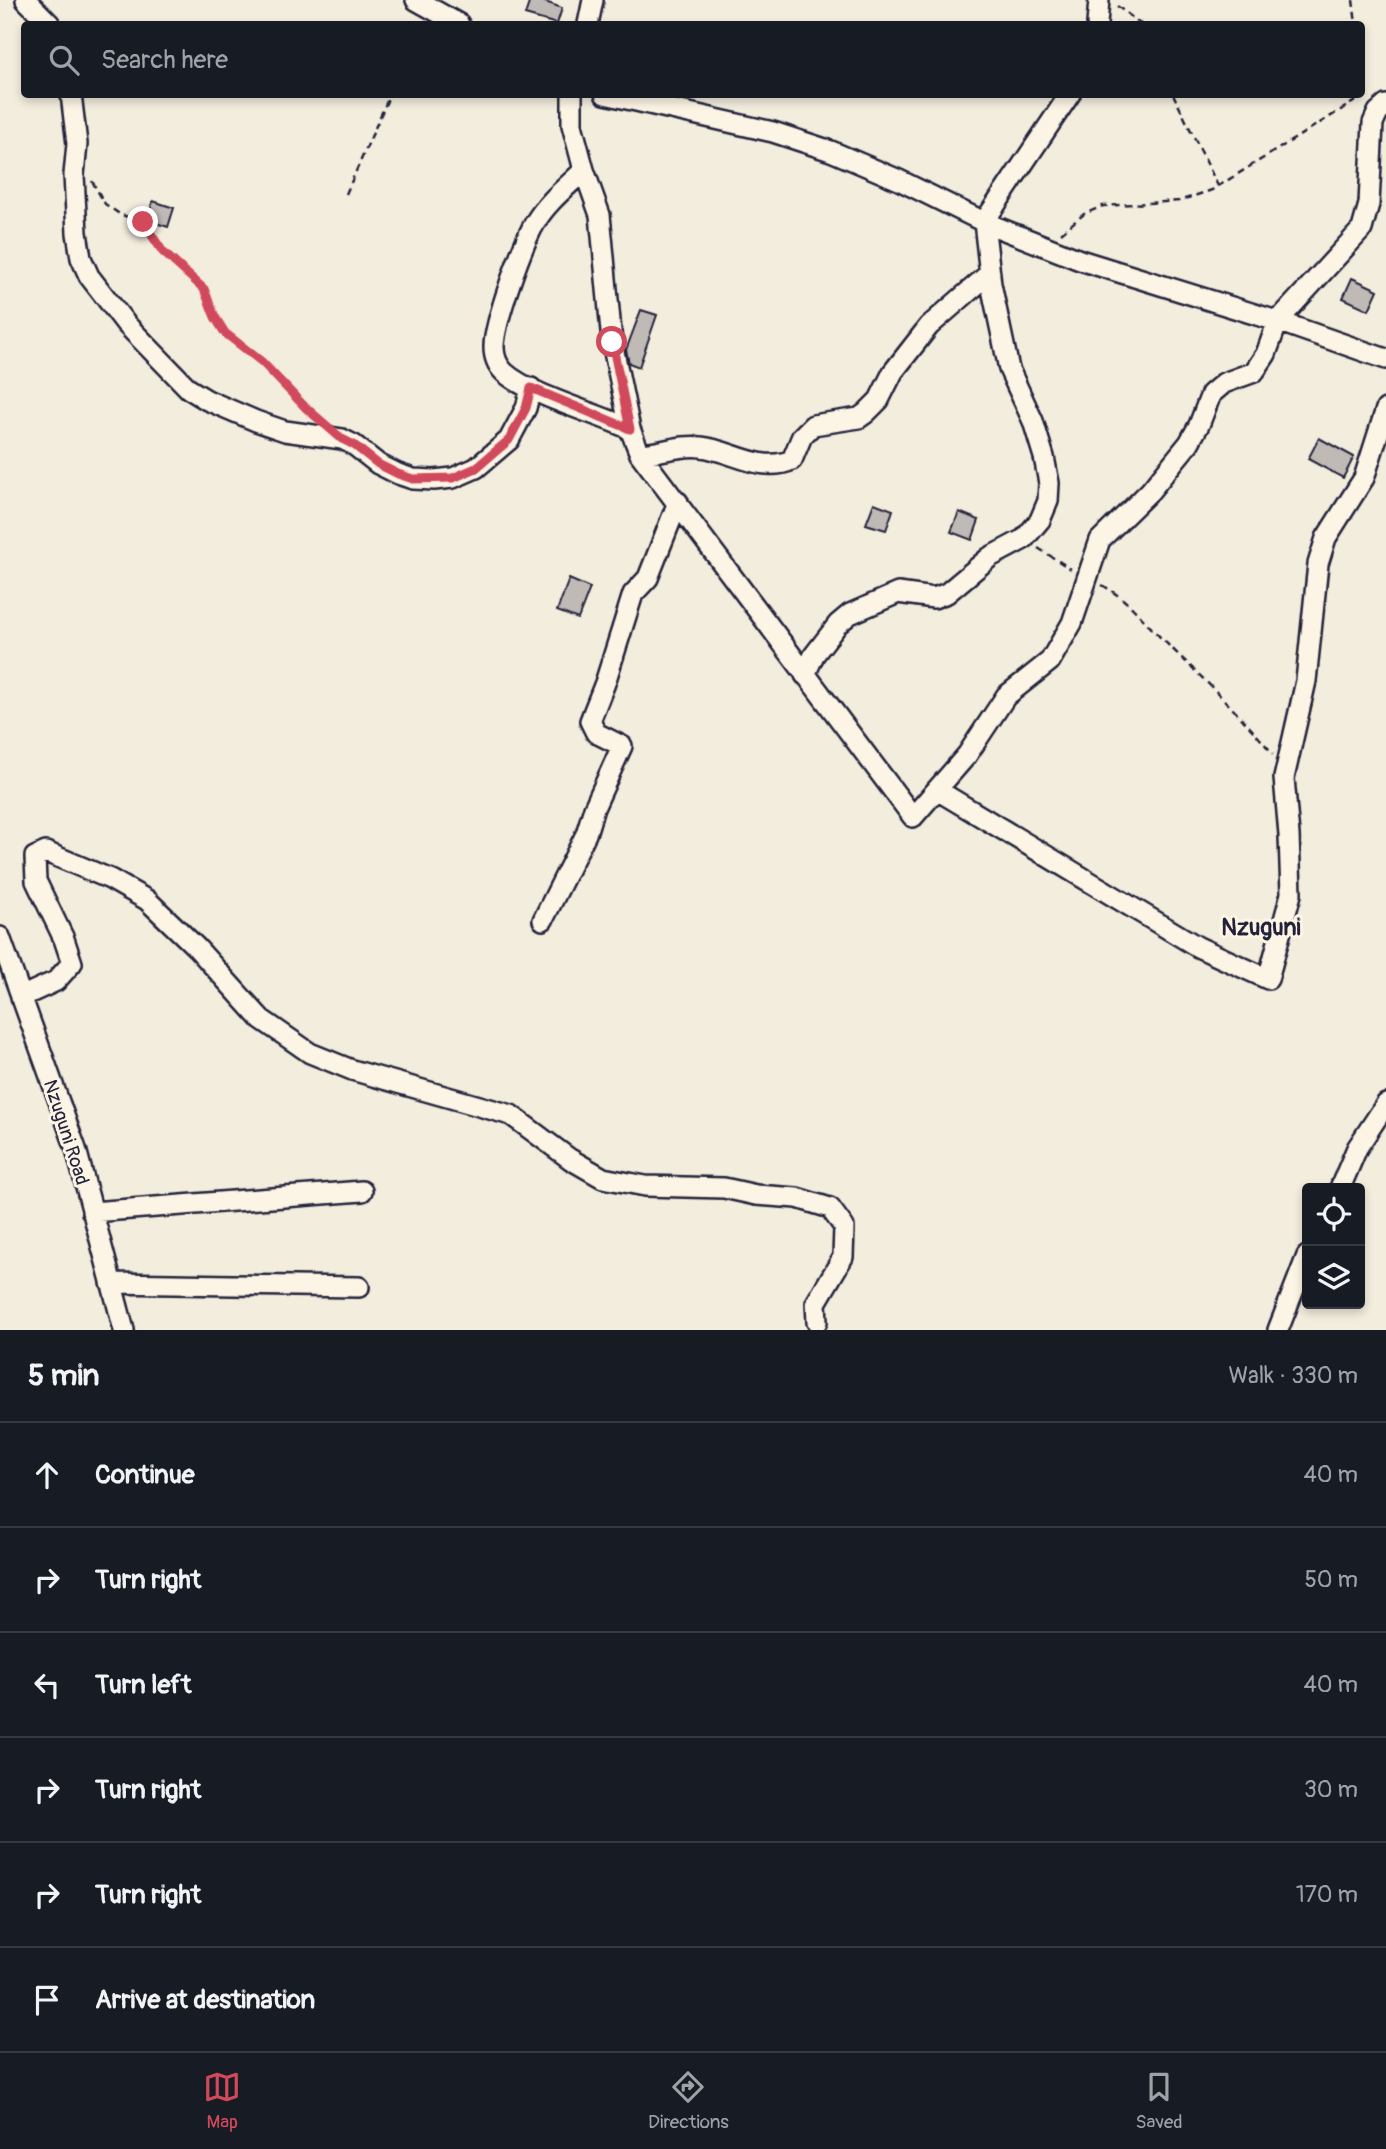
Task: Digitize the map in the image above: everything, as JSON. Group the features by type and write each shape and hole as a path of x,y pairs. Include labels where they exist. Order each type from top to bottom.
{"street":[{"path":"26,0 47,21"},
{"path":"416,0 454,21"},
{"path":"589,21 593,0"},
{"path":"1097,21 1099,0"},
{"path":"71,98 77,144 74,175 78,246 89,276 151,352 189,389 207,400 285,431 342,439 378,464 413,479 453,478 476,468 509,440 526,408 531,388"},
{"path":"572,98 572,125 600,215 612,342 630,429 640,454 913,817 978,740 1006,696 1050,661 1072,623 1100,540 1150,491 1189,443 1216,387 1254,372 1263,359 1278,321 1362,229 1368,204 1373,123 1386,105"},
{"path":"624,98 784,135 831,151 899,180 984,222 1080,260 1278,321 1386,359"},
{"path":"805,675 814,655 838,624 850,614 898,593 934,598 947,593 990,557 1024,539 1040,520 1048,501 1049,483 1033,421 1009,369 990,273 984,222 1067,98"},
{"path":"584,170 548,205 536,221 516,268 494,343 496,361 504,372 531,388 630,429"},
{"path":"640,454 701,447 764,464 781,465 792,460 802,436 813,425 859,418 866,413 879,400 893,372 929,327 990,273"},
{"path":"937,790 1198,947 1268,979 1291,894 1289,835 1283,786 1306,681 1318,564 1326,538 1364,478 1386,409"},
{"path":"543,920 586,834 594,808 622,746 596,733 590,721 606,683 633,594 648,578 678,502"},
{"path":"21,997 56,981 72,963 64,939 36,881 35,856 46,852 110,879 148,900 197,948 261,1019 310,1053 352,1070 511,1115 570,1159 603,1178 645,1186 724,1188 756,1195 797,1198 830,1208 844,1227 843,1257 816,1303 817,1322"},
{"name":"Nzuguni Road","path":"0,937 76,1149 124,1330"},
{"path":"1342,1183 1357,1148 1386,1104"},
{"path":"92,1212 362,1191"},
{"path":"1278,1330 1302,1269"},
{"path":"111,1283 359,1287"}],"path":[{"path":"1353,0 1356,21"},
{"path":"1110,1 1137,21"},
{"path":"346,194 388,98"},
{"path":"1175,98 1219,187"},
{"path":"1042,245 1092,210 1122,204 1179,201 1219,187 1360,98"},
{"path":"90,175 106,204 121,215 147,225 163,252 204,289 215,317 225,333 262,362 305,407 342,439"},
{"path":"1024,539 1129,603 1252,729 1285,769"}],"building":[{"path":"530,0 540,0 562,8 558,21 525,15"},
{"path":"153,201 174,208 168,227 147,220"},
{"path":"1352,278 1378,290 1369,310 1343,298"},
{"path":"641,310 657,315 639,367 629,363 626,350"},
{"path":"1319,438 1354,457 1343,478 1308,459"},
{"path":"874,503 893,510 886,530 866,524"},
{"path":"959,512 979,520 972,540 951,532"},
{"path":"569,579 590,588 578,619 557,611"}],"district":[{"name":"Nzuguni","path":"1261,927"}],"route":[{"path":"143,222 163,252 204,289 215,317 225,333 262,362 305,407 342,439 378,464 413,479 453,478 476,468 509,440 526,408 531,388 630,429 612,342"}]}
